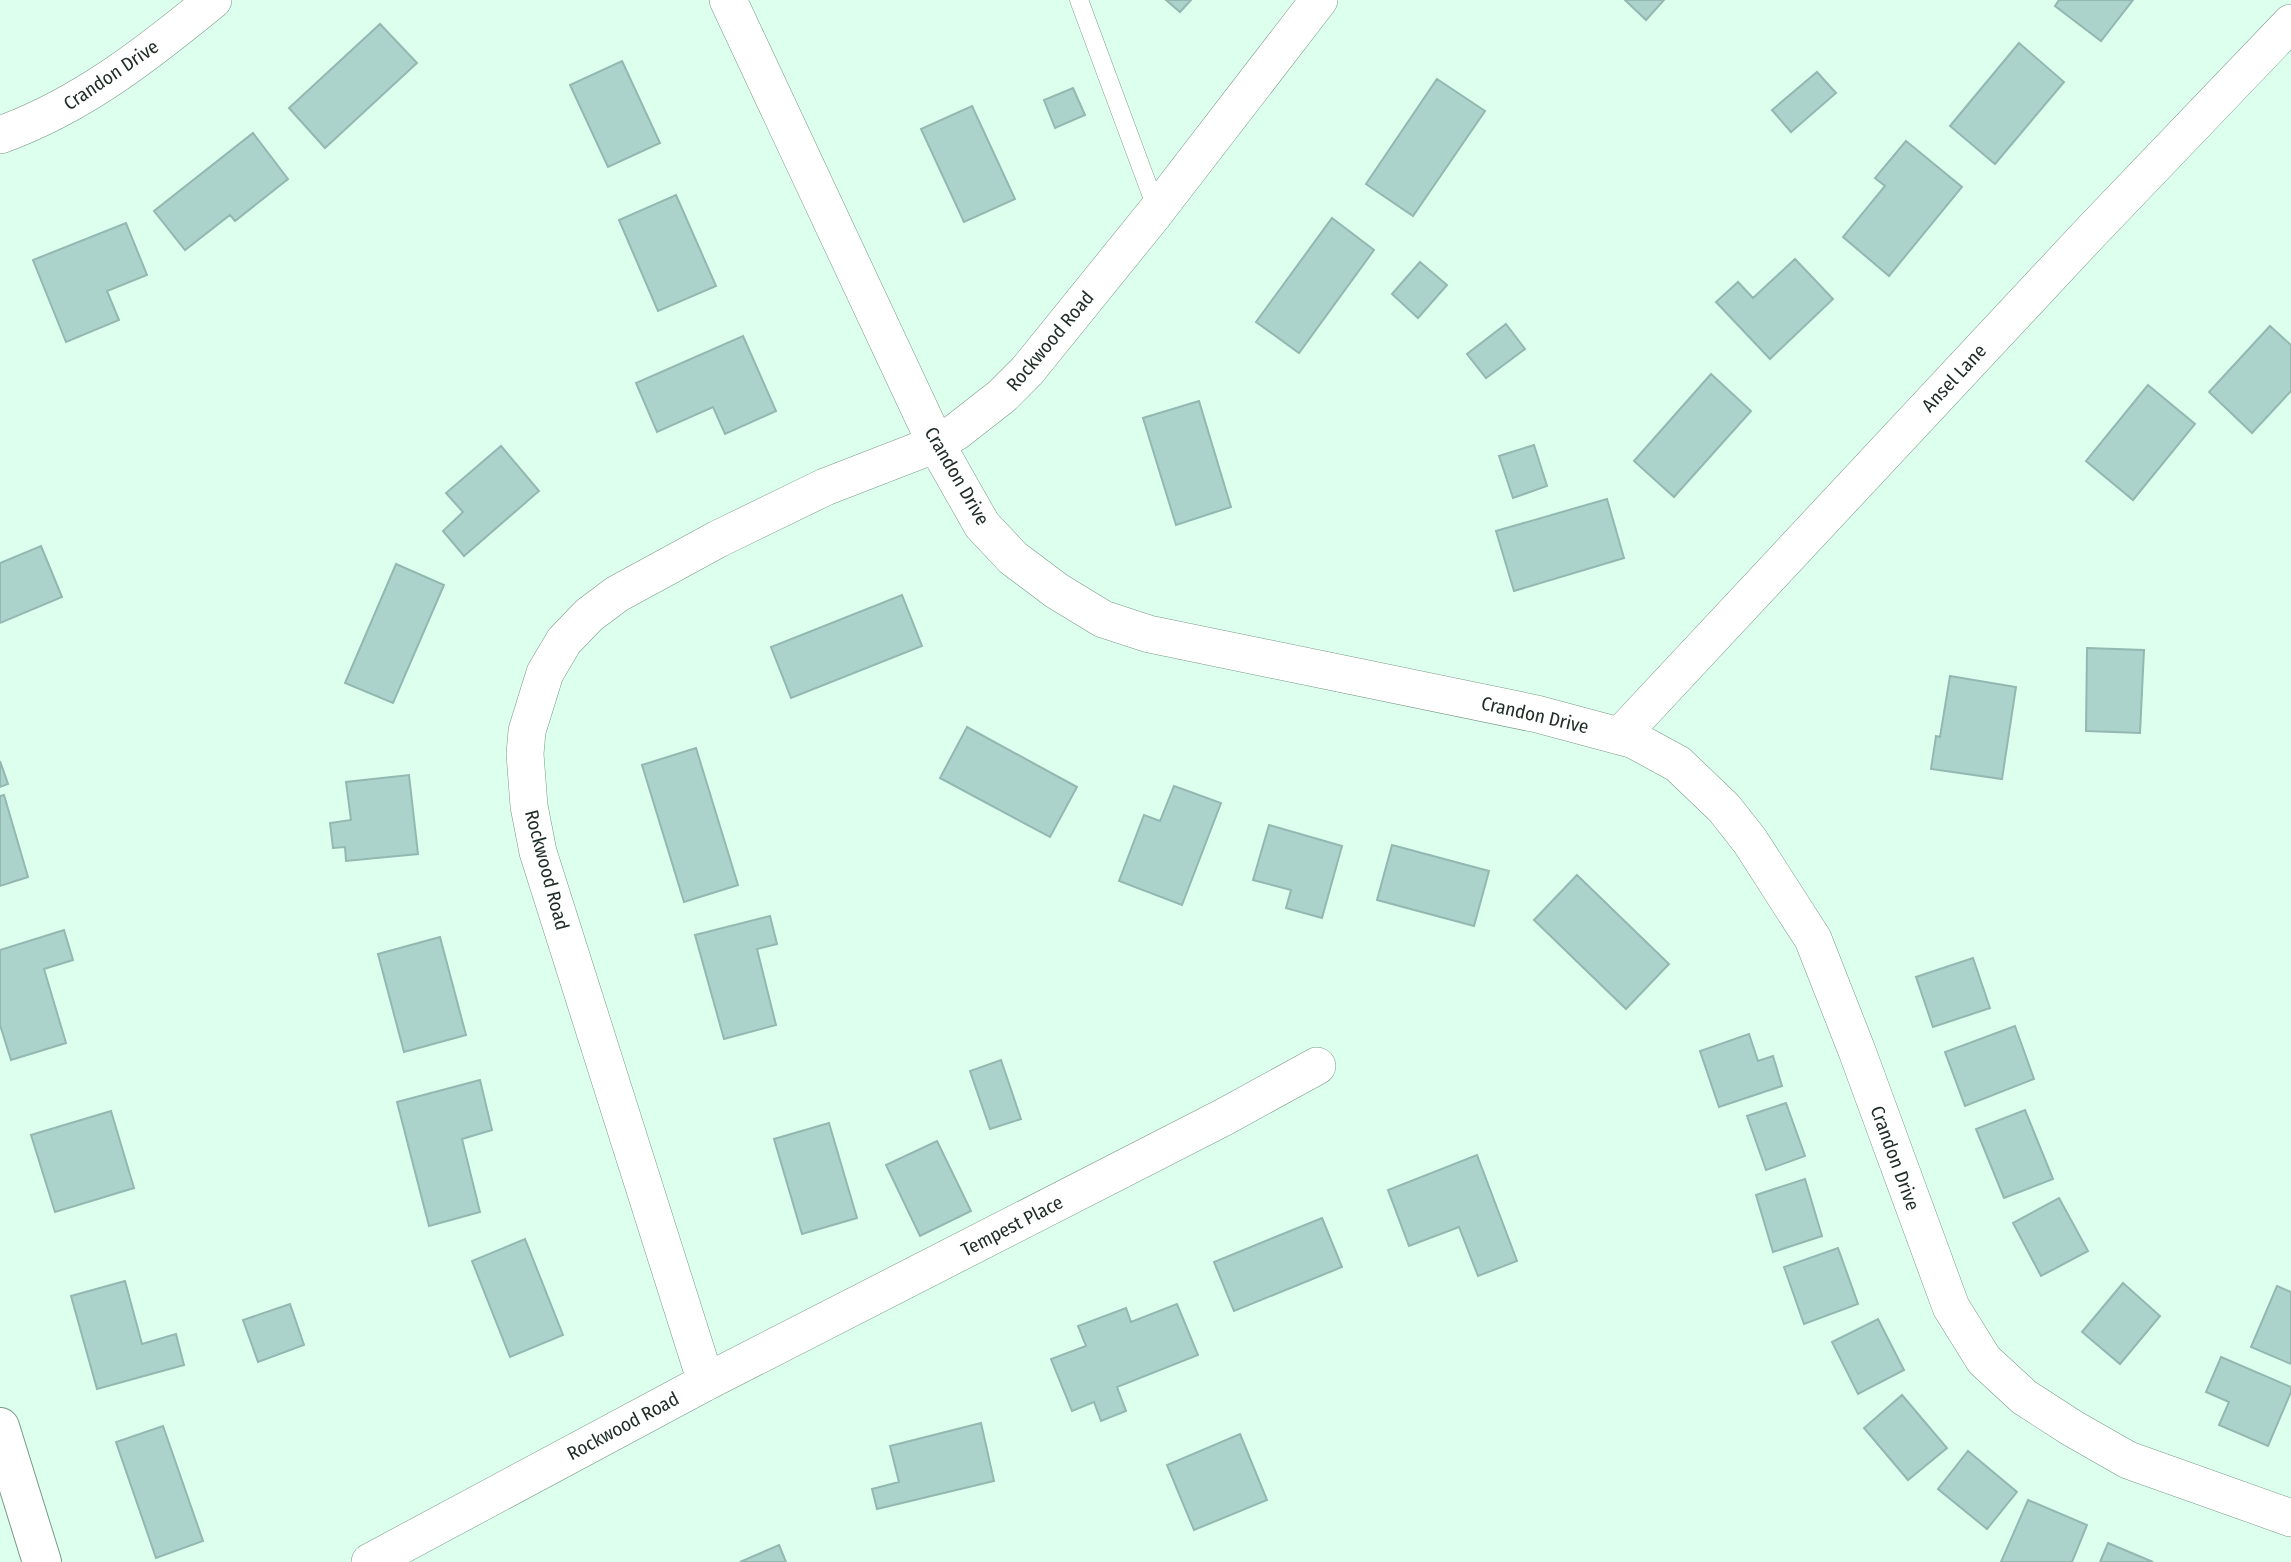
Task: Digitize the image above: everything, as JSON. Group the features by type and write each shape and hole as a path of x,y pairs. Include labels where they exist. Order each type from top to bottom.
{"street":[{"name":"Crandon Drive","path":"0,135 32,124 69,105 150,52 213,0"},
{"name":"Crandon Drive","path":"728,0 936,444 982,525 1013,558 1057,591 1103,618 1149,634 1426,690 1620,736 1634,740 1678,764 1724,808 1750,841 1813,939 1951,1307 1984,1360 2024,1397 2128,1460 2291,1518"},
{"name":"Rockwood Road","path":"370,1562 706,1382 538,852 528,806 525,754 527,731 545,673 564,641 589,615 617,594 718,539 825,487 936,444 1002,396 1027,371 1157,210 1319,0"},
{"name":"Ansel Lane","path":"1620,736 2090,233 2291,23"},
{"name":"Tempest Place","path":"706,1382 1224,1117 1317,1066"},
{"path":"0,1427 42,1562"}],"lane":[{"path":"1079,0 1157,210"}],"building":[{"path":"1166,0 1191,0 1180,12"},
{"path":"1625,0 1664,0 1646,20"},
{"path":"2059,0 2133,0 2101,41 2055,6"},
{"path":"380,24 417,63 325,148 289,108"},
{"path":"2019,43 2064,82 1995,164 1950,126"},
{"path":"622,61 660,143 608,167 570,85"},
{"path":"1817,72 1836,93 1791,132 1772,110"},
{"path":"1437,79 1485,111 1413,216 1366,184"},
{"path":"1073,88 1085,115 1055,128 1044,100"},
{"path":"972,106 1015,199 964,222 921,129"},
{"path":"253,133 288,179 235,221 230,215 185,250 154,211"},
{"path":"1906,141 1962,187 1889,276 1843,237 1885,186 1875,178"},
{"path":"676,195 716,286 658,311 619,220"},
{"path":"1332,218 1374,250 1299,353 1256,322"},
{"path":"126,223 147,275 107,291 119,320 66,342 33,260"},
{"path":"1795,259 1833,299 1770,359 1716,302 1738,282 1753,298"},
{"path":"1420,262 1447,285 1418,318 1392,294"},
{"path":"1506,324 1525,349 1486,378 1467,354"},
{"path":"2270,326 2291,345 2291,391 2252,433 2209,392"},
{"path":"743,336 776,411 725,434 713,407 657,432 636,383"},
{"path":"1711,374 1751,411 1674,497 1634,461"},
{"path":"2148,385 2195,424 2133,500 2086,461"},
{"path":"1199,401 1231,507 1176,525 1143,418"},
{"path":"1534,445 1547,486 1513,498 1499,456"},
{"path":"501,446 539,491 464,556 443,531 463,512 446,493"},
{"path":"1607,499 1624,558 1514,591 1496,531"},
{"path":"41,546 62,597 0,623 0,563"},
{"path":"396,564 444,585 393,703 345,683"},
{"path":"902,595 922,646 791,698 771,647"},
{"path":"2087,648 2144,650 2140,733 2086,731"},
{"path":"1950,676 2016,687 2002,779 1931,769 1936,736 1940,737"},
{"path":"967,727 1077,787 1050,837 940,778"},
{"path":"696,748 738,885 684,902 642,765"},
{"path":"0,761 8,784 0,787"},
{"path":"409,775 418,854 346,861 345,847 333,848 330,823 351,820 346,782"},
{"path":"1174,786 1221,803 1182,905 1119,881 1144,815 1160,821"},
{"path":"4,795 28,877 0,886 0,796"},
{"path":"1269,825 1342,846 1322,918 1286,908 1291,890 1253,880"},
{"path":"1392,845 1489,871 1474,926 1377,900"},
{"path":"1577,875 1669,964 1626,1009 1534,920"},
{"path":"770,916 777,944 757,949 776,1025 724,1039 695,935"},
{"path":"64,930 73,960 44,969 66,1043 11,1060 0,1025 0,950"},
{"path":"440,937 466,1035 404,1052 378,954"},
{"path":"1973,958 1990,1008 1933,1027 1916,977"},
{"path":"2015,1026 2034,1079 1965,1106 1945,1052"},
{"path":"1749,1034 1758,1061 1773,1056 1782,1086 1719,1107 1700,1051"},
{"path":"1001,1060 1021,1119 990,1129 970,1071"},
{"path":"480,1080 492,1130 462,1139 480,1212 429,1226 397,1102"},
{"path":"1786,1103 1805,1156 1766,1170 1747,1116"},
{"path":"2025,1110 2053,1179 2004,1198 1976,1129"},
{"path":"111,1111 134,1188 55,1212 31,1135"},
{"path":"829,1123 857,1218 802,1234 774,1139"},
{"path":"937,1141 971,1211 920,1236 886,1165"},
{"path":"1477,1155 1517,1261 1478,1276 1459,1227 1409,1246 1388,1190"},
{"path":"1805,1179 1822,1236 1773,1252 1756,1195"},
{"path":"2059,1198 2088,1251 2041,1276 2013,1223"},
{"path":"1322,1218 1342,1267 1234,1311 1214,1262"},
{"path":"525,1239 563,1335 510,1357 472,1261"},
{"path":"1838,1248 1858,1304 1804,1324 1784,1267"},
{"path":"125,1281 142,1344 176,1334 184,1365 97,1389 71,1296"},
{"path":"2123,1283 2160,1316 2120,1364 2082,1332"},
{"path":"2277,1286 2291,1292 2291,1364 2251,1347"},
{"path":"290,1304 304,1345 258,1362 243,1320"},
{"path":"1177,1304 1198,1355 1117,1387 1126,1411 1101,1421 1094,1402 1072,1411 1051,1359 1086,1346 1078,1326 1126,1308 1131,1322"},
{"path":"1878,1319 1904,1370 1858,1394 1832,1342"},
{"path":"2221,1357 2291,1387 2268,1446 2219,1425 2229,1402 2206,1392"},
{"path":"1902,1395 1947,1448 1908,1480 1864,1428"},
{"path":"981,1423 994,1481 877,1509 872,1489 899,1482 890,1446"},
{"path":"163,1426 203,1541 156,1558 116,1442"},
{"path":"1240,1434 1267,1500 1194,1530 1167,1465"},
{"path":"1968,1451 2017,1492 1987,1529 1938,1489"},
{"path":"2028,1500 2087,1525 2072,1562 2001,1562"},
{"path":"2108,1543 2153,1562 2100,1562"},
{"path":"779,1545 786,1562 740,1562"}]}
